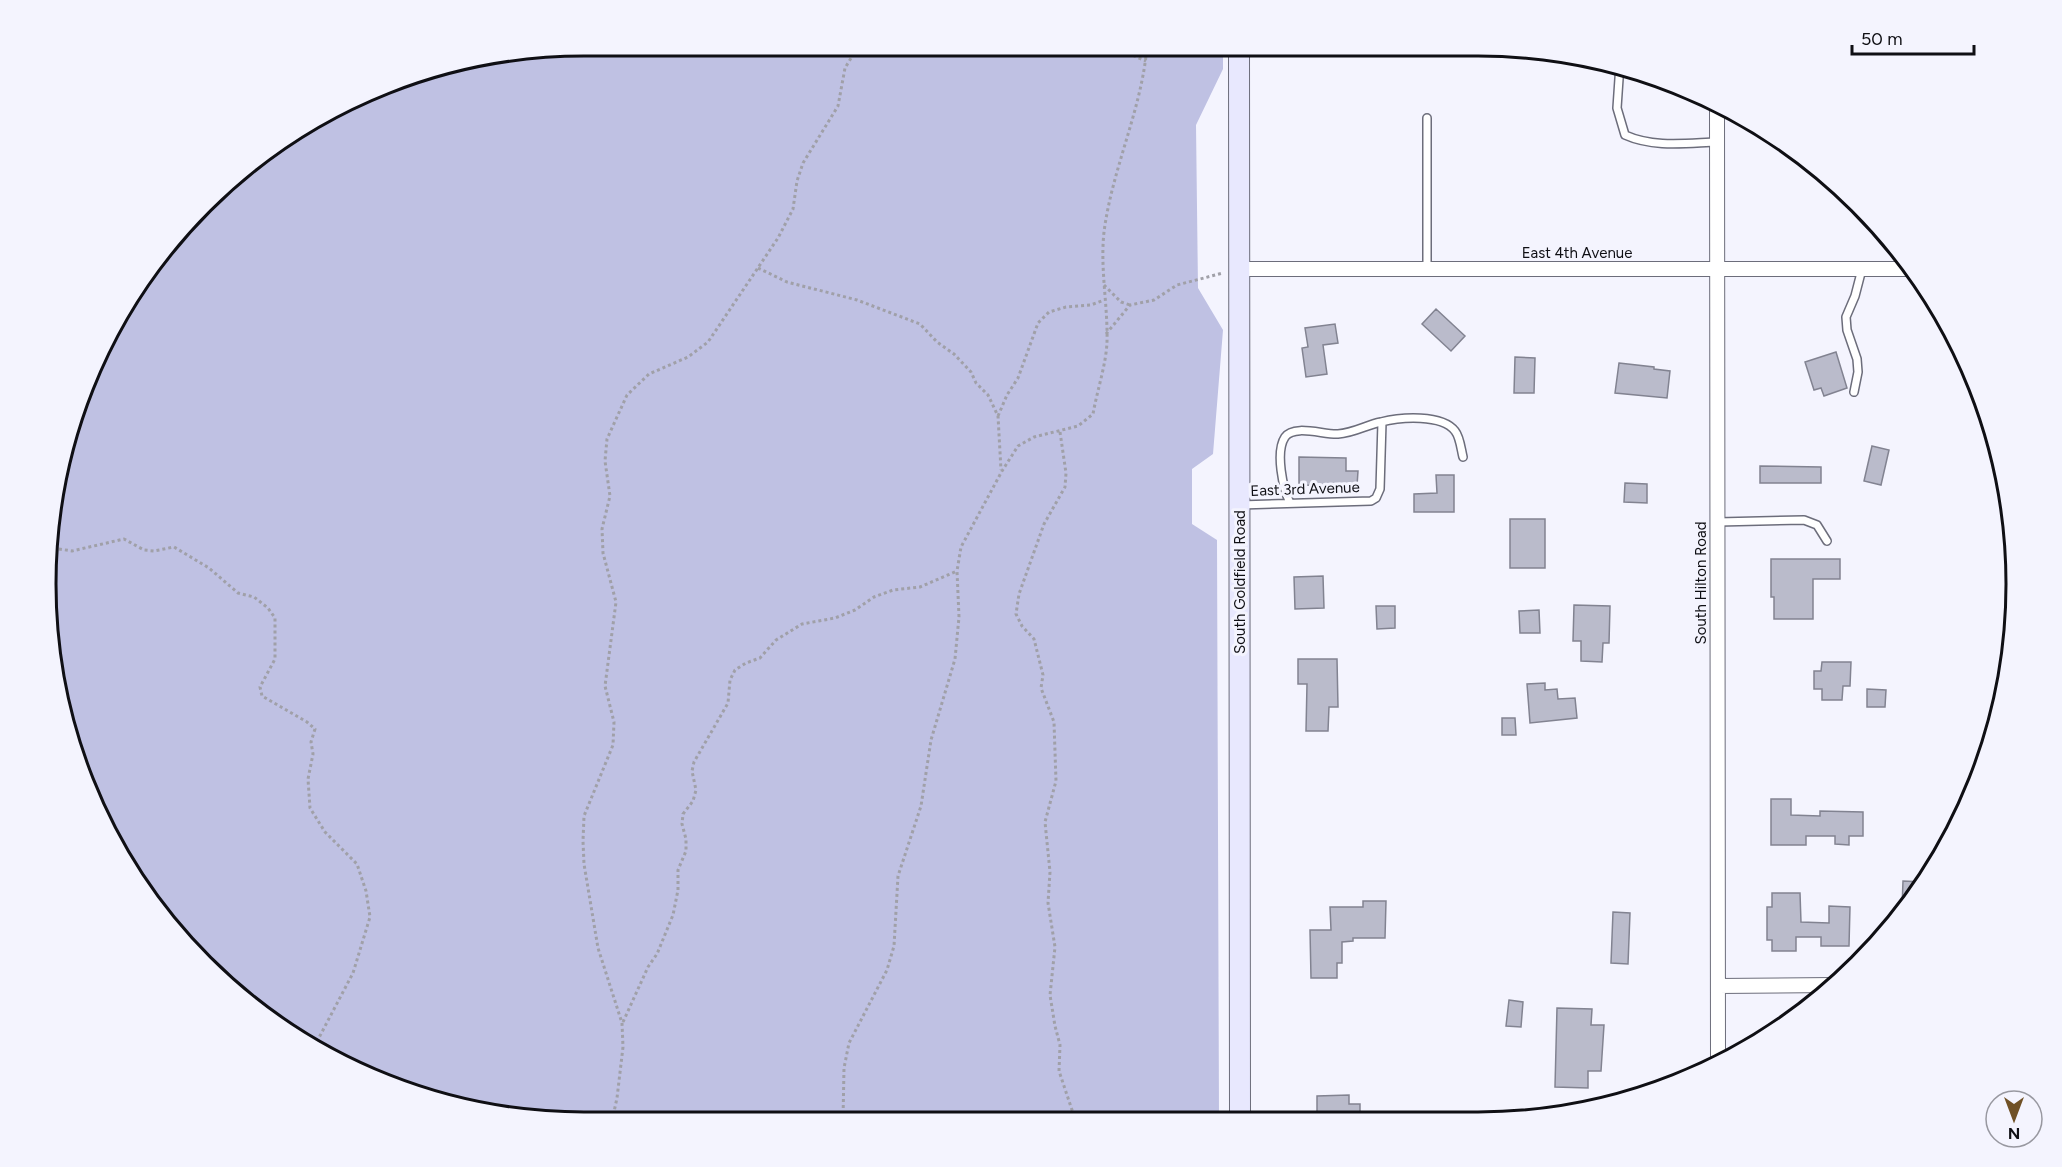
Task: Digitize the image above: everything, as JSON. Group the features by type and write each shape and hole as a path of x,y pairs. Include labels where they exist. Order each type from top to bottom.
{"main road":[{"name":"South Goldfield Road","path":"1239,56 1240,1112"}],"street":[{"name":"South Hilton Road","path":"1717,113 1718,1054"},
{"name":"East 4th Avenue","path":"1240,269 1902,268"},
{"path":"1718,986 1821,985"}],"lane":[{"path":"1619,74 1617,108 1625,135 1639,141 1672,144 1717,142"},
{"path":"1426,269 1427,118"},
{"path":"1854,392 1858,372 1857,359 1847,330 1846,317 1855,296 1862,269"},
{"path":"1290,503 1283,486 1281,471 1282,444 1291,432 1336,434 1354,432 1382,422 1430,418 1447,423 1456,432 1463,457"},
{"name":"East 3rd Avenue","path":"1240,505 1371,501 1376,498 1380,489 1382,422"},
{"path":"1718,522 1804,520 1817,525 1827,541"}],"path":[{"path":"614,1112 623,1047 622,1023 598,948 584,864 583,841 584,816 613,745 614,722 605,686 616,602 603,554 602,529 609,496 605,461 607,439 627,395 649,374 688,357 708,342 758,268 794,209 797,181 803,163 838,106 845,68 852,56"},
{"path":"1134,56 1146,61"},
{"path":"843,1112 844,1068 849,1043 887,970 894,946 898,876 921,806 931,740 955,659 959,617 957,571 961,547 1018,446 1034,437 1078,426 1093,414 1107,344 1104,300 1104,232 1122,152 1145,73 1146,56"},
{"path":"758,268 787,282 857,300 920,324 937,342 954,354 988,395 998,416 1002,471"},
{"path":"1104,285 1121,302 1130,305 1154,300 1177,285 1240,269"},
{"path":"998,416 1007,395 1018,378 1038,323 1049,312 1066,307 1091,305 1104,300"},
{"path":"1106,334 1130,305"},
{"path":"1060,432 1066,473 1065,487 1044,524 1019,594 1016,614 1022,626 1034,639 1043,675 1041,688 1054,722 1056,781 1045,822 1050,872 1048,903 1054,947 1050,995 1054,1026 1060,1045 1059,1071 1073,1112"},
{"path":"57,549 72,551 124,540 144,550 154,551 174,547 209,568 238,593 254,597 268,608 275,618 275,659 260,687 262,696 315,729 311,742 313,754 308,779 309,808 325,832 357,864 366,891 370,916 353,973 318,1040"},
{"path":"622,1023 657,954 673,915 678,890 678,870 686,851 682,824 683,814 693,801 696,790 692,771 694,762 728,703 730,680 735,670 760,658 776,639 802,624 835,618 855,610 874,597 893,590 920,587 957,571"}],"shaded area":[{"path":"1223,56 1223,69 1196,125 1198,288 1223,330 1213,454 1192,469 1192,524 1217,540 1219,1112 584,1112 515,1107 480,1101 447,1094 381,1071 319,1041 290,1023 235,980 187,932 144,877 110,817 84,753 73,720 66,687 57,618 57,549 60,515 73,447 84,414 96,381 126,319 144,290 187,235 210,210 262,165 290,144 350,110 381,96 447,73 515,60 549,57"}],"building":[{"path":"1436,309 1465,336 1451,351 1422,324"},
{"path":"1335,324 1338,343 1323,345 1327,374 1306,377 1302,348 1308,347 1305,328"},
{"path":"1836,352 1847,388 1824,396 1821,388 1814,390 1805,362"},
{"path":"1515,357 1535,358 1534,393 1514,393"},
{"path":"1619,363 1670,371 1667,398 1615,393"},
{"path":"1872,446 1889,450 1881,485 1864,481"},
{"path":"1299,457 1346,458 1346,471 1358,471 1357,486 1299,485"},
{"path":"1760,466 1821,467 1821,483 1760,483"},
{"path":"1436,475 1454,475 1454,512 1414,512 1414,494 1437,493"},
{"path":"1625,483 1647,484 1647,503 1624,502"},
{"path":"1510,519 1545,519 1545,568 1510,568"},
{"path":"1771,559 1840,559 1840,579 1813,579 1813,619 1774,619 1774,597 1771,597"},
{"path":"1323,576 1324,608 1295,609 1294,577"},
{"path":"1574,605 1610,606 1609,643 1603,643 1602,662 1581,661 1581,641 1573,641"},
{"path":"1376,606 1395,606 1395,628 1377,629"},
{"path":"1539,610 1540,633 1520,633 1519,611"},
{"path":"1298,659 1337,659 1338,707 1329,707 1328,731 1306,731 1307,684 1298,684"},
{"path":"1822,662 1851,662 1850,686 1843,686 1842,700 1822,700 1822,689 1814,689 1814,671 1821,671"},
{"path":"1545,683 1545,690 1557,689 1558,699 1575,698 1577,718 1530,723 1527,684"},
{"path":"1867,689 1886,690 1885,707 1867,707"},
{"path":"1502,718 1515,718 1516,735 1502,735"},
{"path":"1771,799 1791,799 1791,815 1820,816 1820,811 1863,812 1863,836 1849,836 1849,845 1835,844 1835,836 1806,836 1806,845 1771,845"},
{"path":"1903,881 1915,882 1902,898"},
{"path":"1772,893 1800,893 1801,922 1829,923 1829,906 1850,907 1849,946 1821,946 1821,937 1796,937 1796,951 1772,951 1772,940 1767,940 1767,907 1772,907"},
{"path":"1363,901 1386,901 1385,938 1353,938 1353,941 1342,942 1342,963 1337,963 1337,978 1311,978 1310,930 1331,930 1330,907 1363,907"},
{"path":"1613,912 1630,913 1628,964 1611,963"},
{"path":"1509,1000 1523,1002 1521,1027 1506,1026"},
{"path":"1557,1008 1592,1009 1591,1025 1604,1025 1601,1071 1588,1071 1588,1088 1555,1087"},
{"path":"1349,1095 1349,1104 1360,1104 1360,1112 1317,1112 1317,1096"}]}
